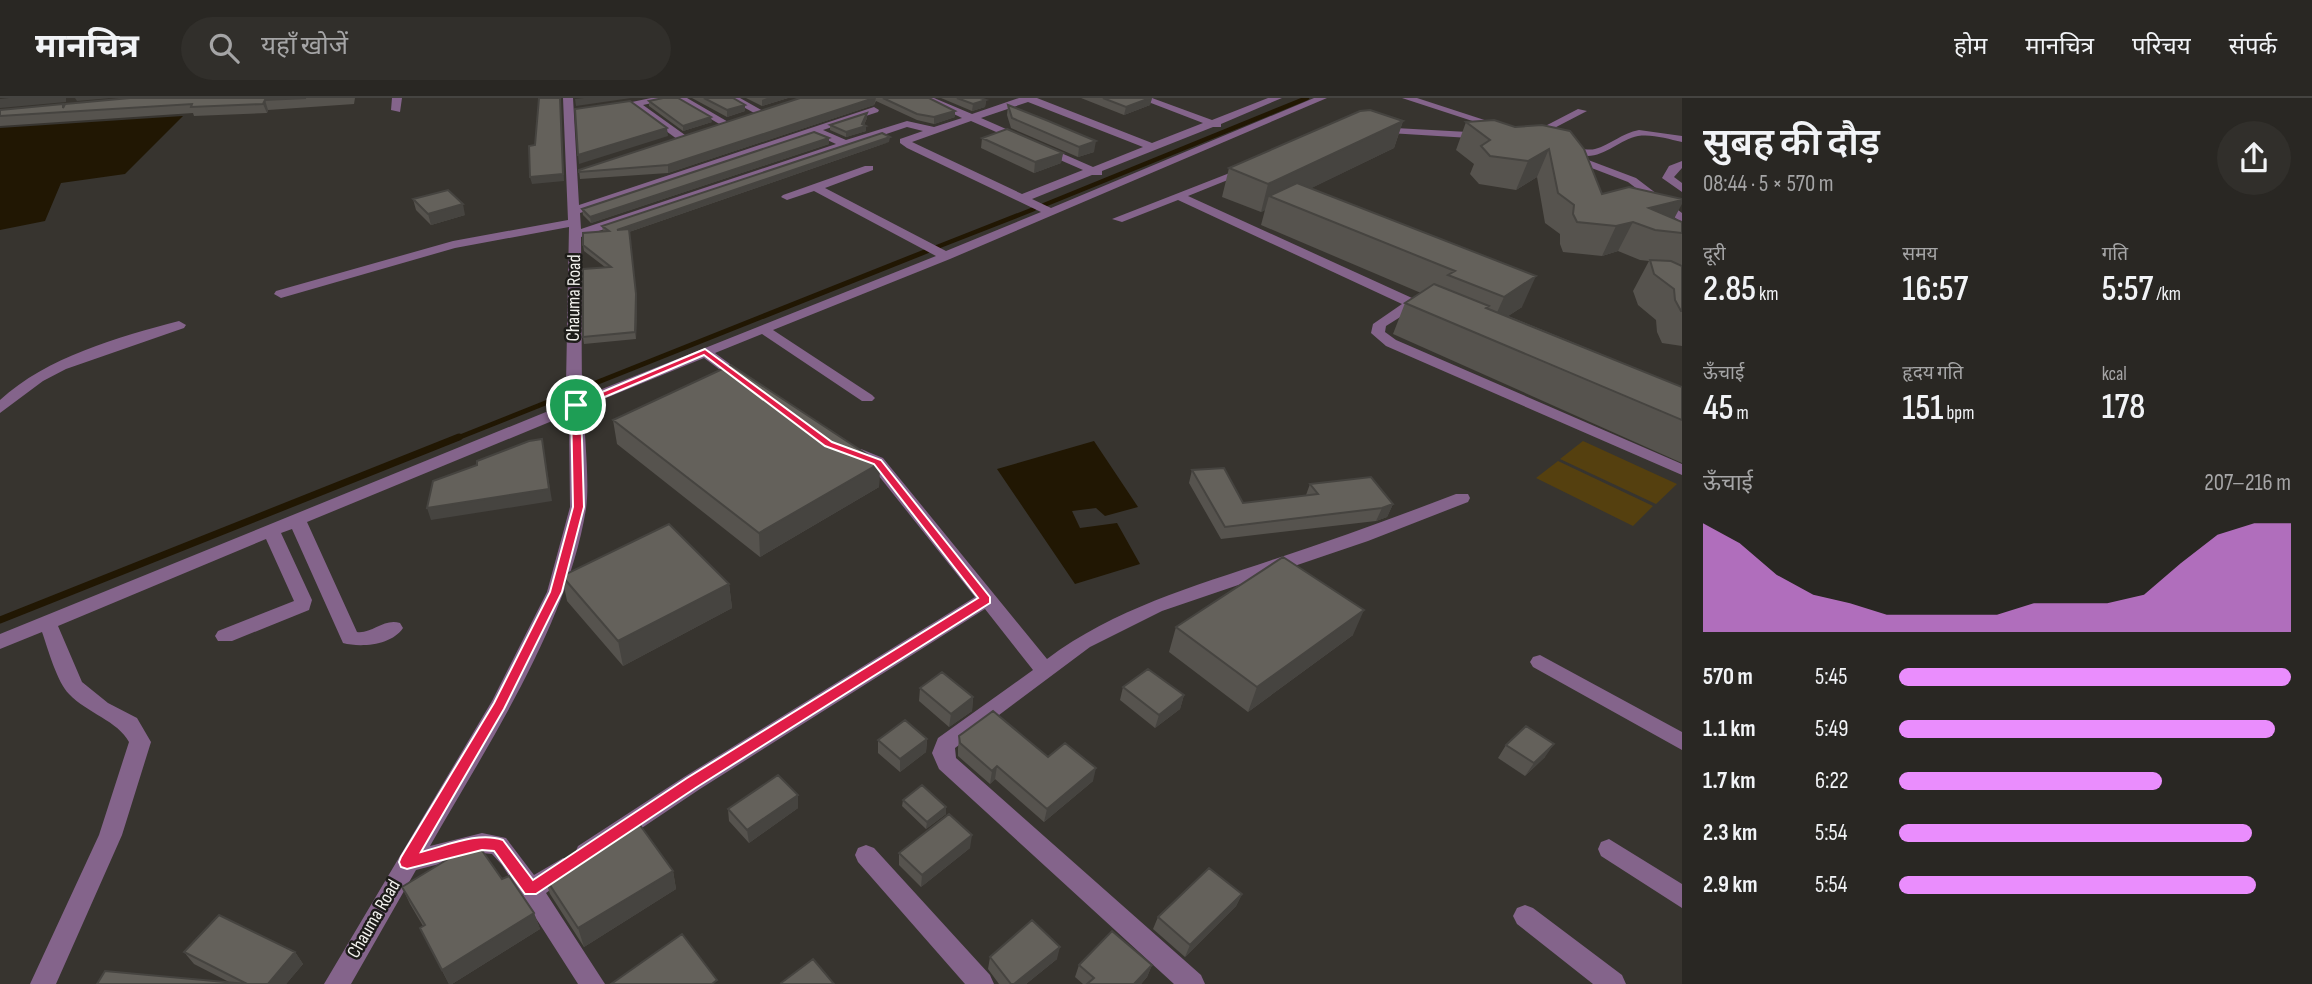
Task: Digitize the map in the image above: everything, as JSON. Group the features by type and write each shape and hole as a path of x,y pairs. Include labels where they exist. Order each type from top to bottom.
{"street":[{"path":"396,110 397,98"},
{"name":"Chauma Road","path":"337,984 500,705 556,592 578,507 574,396 574,222 577,171 575,112 568,98"},
{"path":"595,109 669,98"},
{"path":"680,98 720,125 737,120"},
{"path":"732,98 766,111 749,116"},
{"path":"926,98 1121,183"},
{"path":"1051,212 904,141 1029,98 1152,147"},
{"path":"1143,98 1233,131"},
{"path":"0,642 297,520 574,396 705,352 763,329 1121,183 1233,131 1322,98"},
{"path":"1406,98 1534,142 1582,111"},
{"path":"1023,198 1212,124 1268,99"},
{"path":"635,104 687,135 669,141"},
{"path":"574,222 814,130 874,110"},
{"path":"281,294 442,248 574,222 907,124 917,124 933,130"},
{"path":"814,130 845,144"},
{"path":"1361,130 1428,131 1502,139"},
{"path":"1682,139 1656,133 1634,134 1593,153 1555,148 1632,180 1682,219"},
{"path":"1682,164 1677,174 1668,178 1682,188"},
{"path":"1118,219 1256,166"},
{"path":"787,197 869,168"},
{"path":"815,187 946,256"},
{"path":"1178,196 1450,320"},
{"path":"1411,304 1380,324 1378,333 1391,343 1682,470"},
{"path":"0,408 23,387 50,372 179,326"},
{"path":"763,329 867,398"},
{"path":"705,352 756,390"},
{"path":"841,450 877,462 1045,671"},
{"path":"1192,984 947,763 943,753 945,744 1083,642 1155,606 1362,537 1462,498"},
{"path":"297,520 350,638 365,640 393,628"},
{"path":"226,636 302,605 303,600 271,530"},
{"path":"531,890 692,783 986,600"},
{"path":"43,984 93,876 134,768 140,742 130,724 101,709 74,687 47,621"},
{"path":"1540,662 1682,742"},
{"path":"407,862 482,843 498,845 531,890 592,984"},
{"path":"1609,849 1682,897"},
{"path":"866,855 981,984"},
{"path":"1525,916 1613,984"}],"shaded area":[{"path":"183,116 125,174 61,183 45,221 0,230 0,128"},
{"path":"1094,441 1138,507 1105,516 1096,508 1072,511 1080,528 1117,523 1140,564 1075,584 997,469"},
{"path":"1583,441 1677,484 1656,504 1560,459"},
{"path":"1558,461 1653,506 1633,526 1536,478"}],"building":[{"path":"130,98 306,98 265,100 263,104 191,107 192,104 0,116 0,110 63,104 63,108 65,104"},
{"path":"539,98 560,98 563,174 530,177 529,146 535,145"},
{"path":"678,98 711,117 683,126 649,101"},
{"path":"704,98 733,98 745,105 727,110"},
{"path":"800,98 874,98 668,165 579,172 579,170"},
{"path":"883,98 929,98 955,111 934,117 917,114"},
{"path":"957,98 980,98 986,100 973,104"},
{"path":"1103,98 1150,98 1126,107"},
{"path":"630,101 667,128 578,155 575,109"},
{"path":"1008,105 1096,141 1079,147 1012,118"},
{"path":"1370,110 1403,121 1268,184 1229,168 1360,111"},
{"path":"867,113 862,124 866,126 846,132 830,125"},
{"path":"1494,120 1515,127 1542,125 1570,131 1584,149 1602,194 1629,187 1682,199 1649,208 1682,222 1682,233 1655,230 1633,222 1616,226 1577,222 1573,214 1574,205 1558,193 1549,149 1528,161 1490,156 1481,146 1490,140 1466,122"},
{"path":"1007,129 1063,153 1035,162 982,138"},
{"path":"814,132 829,138 590,217 582,209"},
{"path":"882,133 890,137 617,230 629,229 636,294 635,332 583,337 583,269 611,267 583,245 583,233 609,231 602,226"},
{"path":"1297,183 1536,276 1504,297 1448,275 1455,271 1269,196"},
{"path":"448,190 463,204 428,214 413,199"},
{"path":"1650,260 1671,261 1682,266 1682,311 1675,300 1674,289 1654,274"},
{"path":"1434,284 1489,306 1486,308 1682,387 1682,420 1405,303"},
{"path":"731,365 880,463 759,533 613,420"},
{"path":"542,439 549,489 427,508 433,481 477,465 477,461 529,441"},
{"path":"1224,468 1243,503 1318,494 1310,484 1371,477 1393,504 1382,508 1225,527 1192,470"},
{"path":"669,524 729,584 618,641 562,576"},
{"path":"1283,557 1364,610 1257,687 1176,627"},
{"path":"1148,669 1184,695 1159,715 1123,687"},
{"path":"942,672 973,697 951,714 920,688"},
{"path":"993,711 1048,757 1065,743 1096,768 1047,809 997,766 992,771 960,743 959,736"},
{"path":"905,720 927,739 900,759 878,740"},
{"path":"1526,726 1554,744 1534,763 1506,745"},
{"path":"778,775 798,795 747,830 728,809"},
{"path":"922,785 946,807 927,822 903,800"},
{"path":"949,814 972,835 922,875 899,853"},
{"path":"637,821 673,871 578,928 544,876"},
{"path":"476,842 502,879 509,876 534,913 442,970 420,928 425,925 402,887"},
{"path":"1209,868 1242,894 1190,945 1158,917"},
{"path":"219,915 295,952 268,984 247,984 184,952"},
{"path":"1032,920 1060,947 1011,984 990,957"},
{"path":"1112,931 1152,965 1134,984 1087,984 1094,978 1079,965"},
{"path":"682,934 717,980 712,984 611,984"},
{"path":"813,959 834,984 781,983"},
{"path":"105,971 247,984 97,984"}],"waterway":[{"path":"1044,205 1307,98"},
{"path":"937,247 1034,209"},
{"path":"455,439 927,251"},
{"path":"0,620 459,437"}],"route":[{"path":"705,352 828,444 877,462 986,600 692,783 531,890 498,845 482,843 407,862 500,705 556,592 578,507 576,405 705,352"}]}
